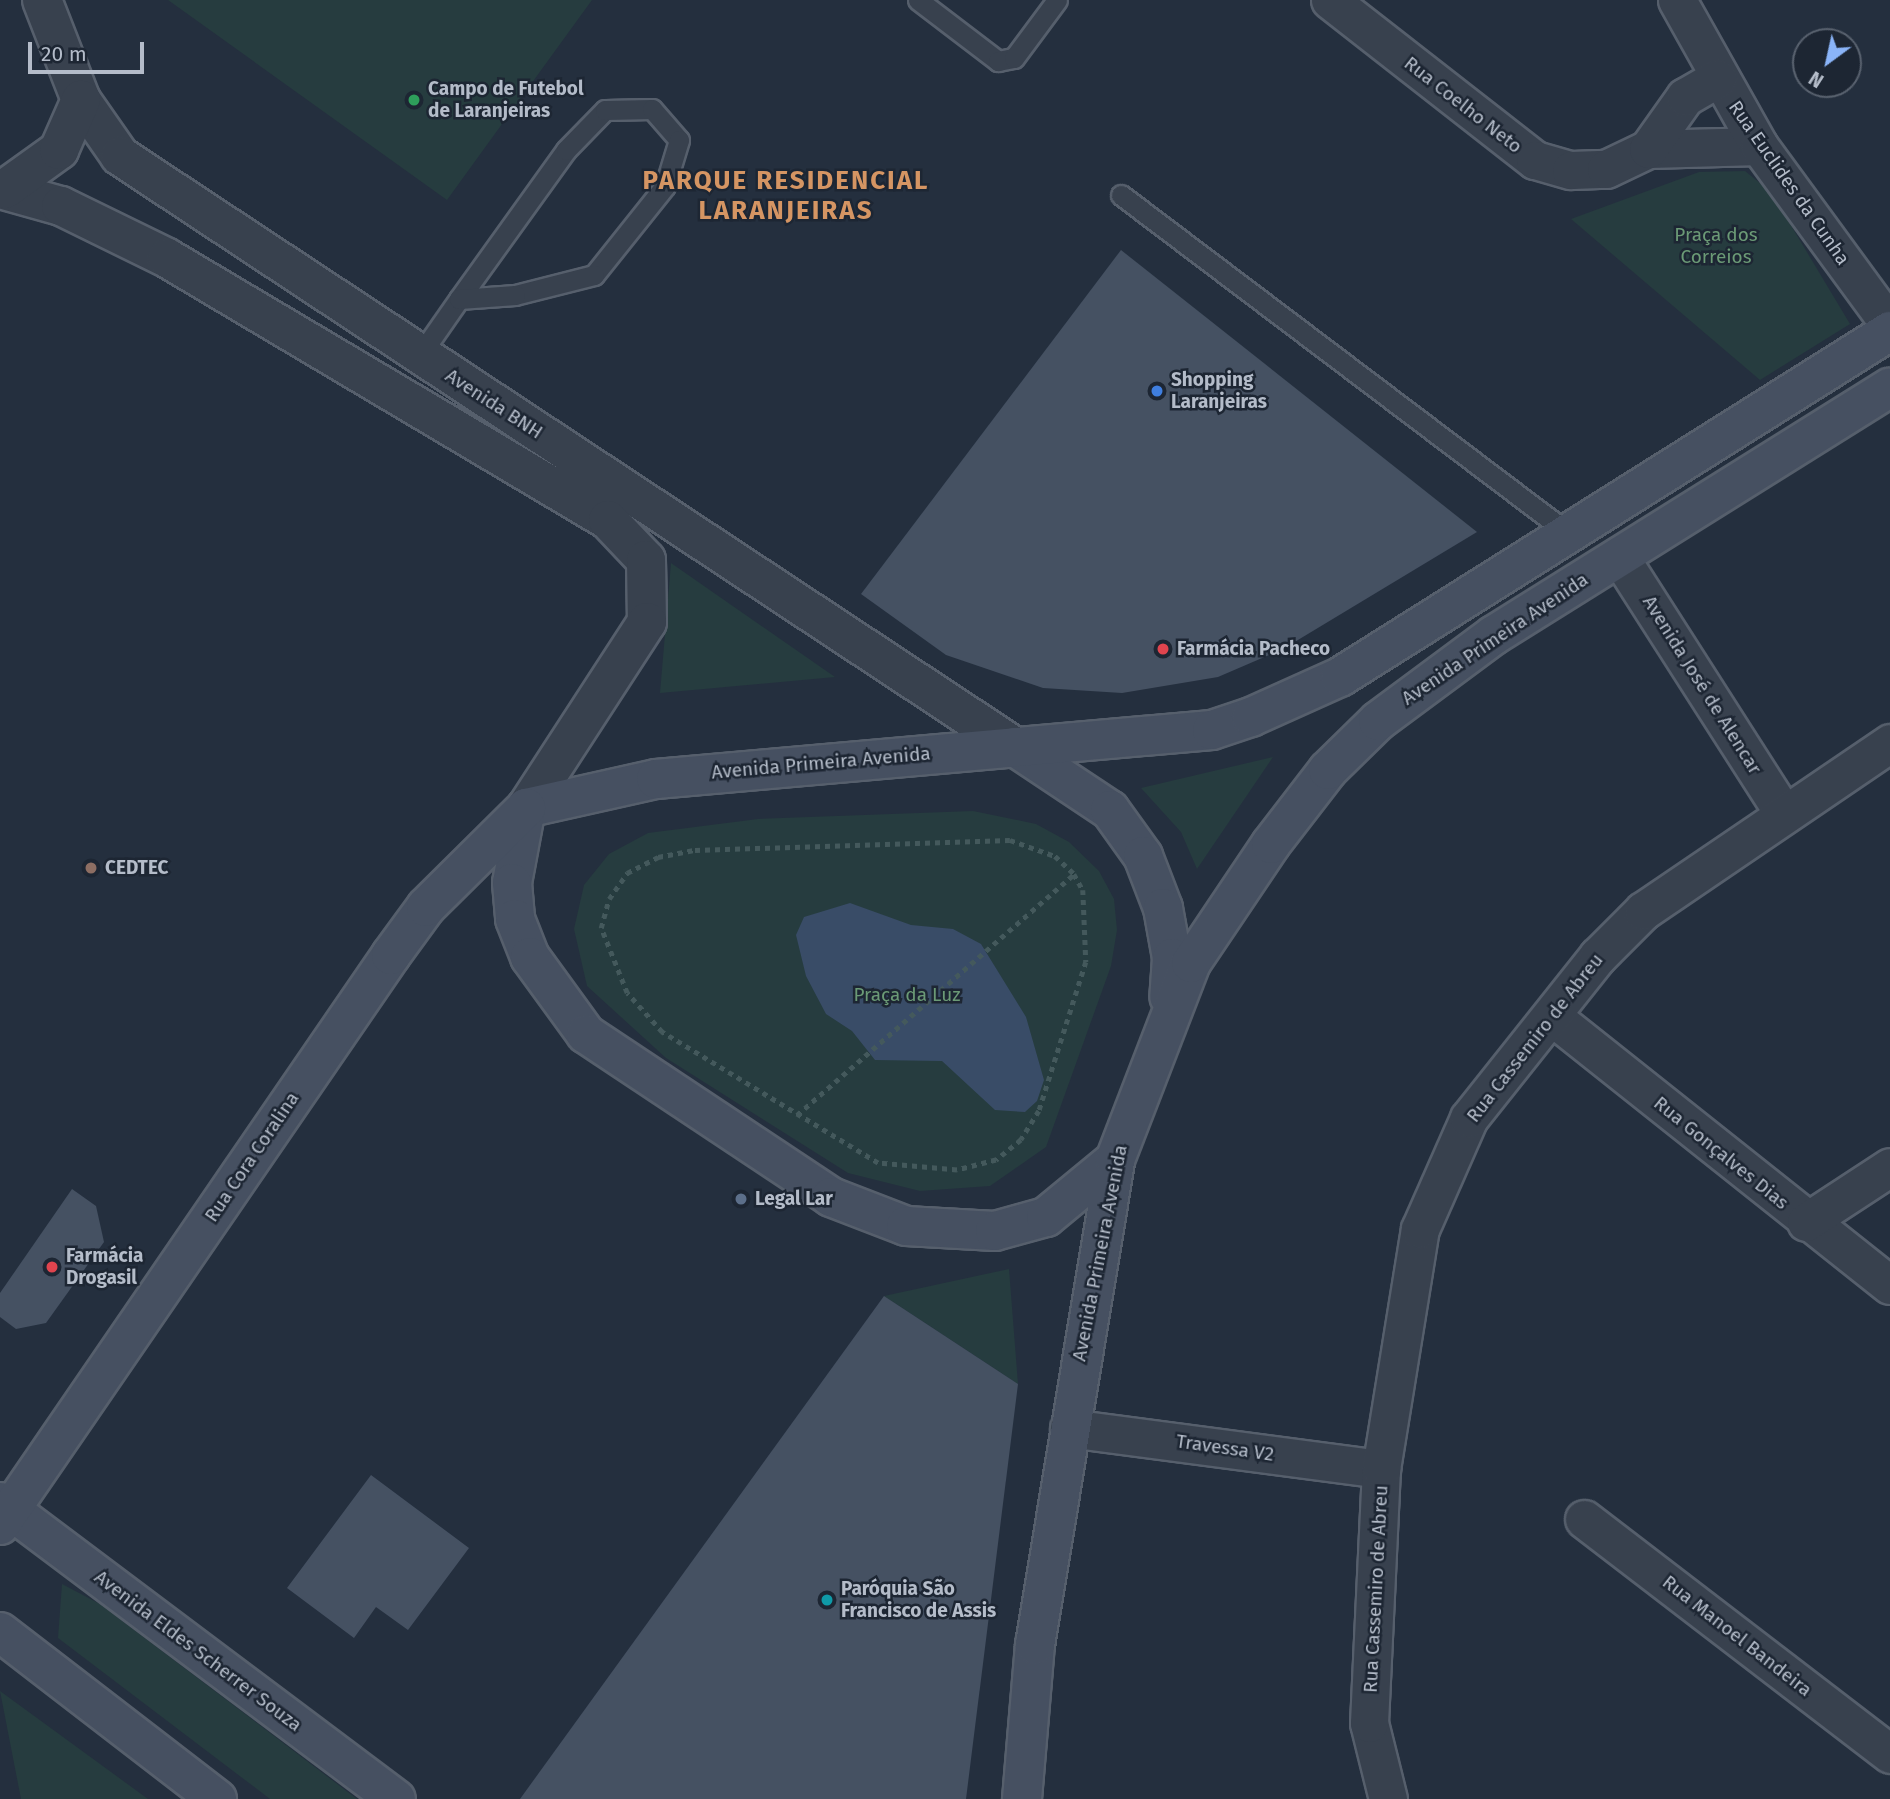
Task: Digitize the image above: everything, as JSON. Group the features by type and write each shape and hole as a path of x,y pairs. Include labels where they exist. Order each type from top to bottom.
{"main road":[{"name":"Avenida Primeira Avenida","path":"526,808 656,779 1212,730 1295,701 1890,331"},
{"name":"Avenida Primeira Avenida","path":"1022,1799 1035,1645 1115,1160 1167,1017 1227,908 1328,770 1425,682 1619,556 1890,388"},
{"path":"1015,747 1110,810 1143,856 1163,908 1172,958 1167,1017"},
{"path":"526,808 512,883 515,919 530,957 586,1034 831,1198 906,1226 996,1231 1046,1217 1115,1160"},
{"name":"Rua Cora Coralina","path":"4,1513 426,907 526,808"},
{"name":"Avenida Eldes Scherrer Souza","path":"4,1513 396,1799"},
{"path":"0,1632 217,1799"}],"street":[{"name":"Avenida BNH","path":"42,0 81,100 120,156 1015,747"},
{"name":"Rua Coelho Neto","path":"1330,0 1535,160 1571,170 1606,169 1648,149 1759,146"},
{"name":"Rua Euclides da Cunha","path":"1677,0 1717,78 1759,146 1890,325"},
{"name":"Rua Coelho Neto","path":"1648,149 1685,97 1717,78"},
{"path":"2,189 59,150 81,100"},
{"name":"Avenida BNH","path":"2,189 61,206 166,258 608,520 646,560 647,622 526,808"},
{"name":"Avenida José de Alencar","path":"1619,556 1784,814"},
{"name":"Rua Cassemiro de Abreu","path":"1388,1799 1370,1723 1381,1469 1420,1229 1469,1118 1554,1018 1598,956 1643,911 1890,743"},
{"name":"Rua Gonçalves Dias","path":"1554,1018 1806,1222 1890,1286"},
{"path":"1806,1222 1890,1167"},
{"name":"Travessa V2","path":"1069,1427 1381,1469"},
{"name":"Rua Manoel Bandeira","path":"1584,1518 1890,1754"}],"lane":[{"path":"918,0 999,61 1014,58 1057,0"},
{"path":"419,355 459,299 566,150 605,110 652,109 679,140 665,186 594,275 515,295 459,299"},
{"path":"1121,195 1568,533"}],"path":[{"path":"1010,840 1055,856 1074,874 1083,890 1086,962 1039,1111 1021,1140 996,1160 920,1171 878,1163 662,1032 627,993 601,928 609,899 627,873 658,857 695,850 1010,840"},
{"path":"797,1115 1074,874"}],"green space":[{"name":"Campo de Futebol de Laranjeiras","path":"168,0 592,0 447,200"},
{"name":"Praça dos Correios","path":"1745,171 1771,192 1850,324 1760,380 1571,219 1699,172"},
{"path":"671,563 835,677 660,693"},
{"path":"1273,757 1197,869 1181,832 1141,788"},
{"name":"Praça da Luz","path":"973,811 1036,824 1069,842 1099,871 1114,899 1117,930 1111,966 1046,1147 990,1186 920,1191 848,1173 666,1058 587,986 574,929 584,885 609,854 648,833 758,819"},
{"path":"1009,1269 1018,1384 884,1296"},
{"path":"62,1584 100,1604 357,1799 270,1799 58,1638"},
{"path":"0,1691 148,1799 21,1799"}],"water":[{"path":"850,903 911,925 953,929 981,944 1026,1017 1044,1080 1037,1101 1025,1112 995,1110 942,1061 875,1060 852,1031 826,1014 806,976 796,935 804,917"}],"building":[{"name":"Shopping Laranjeiras","path":"1121,250 1477,532 1283,649 1218,677 1122,693 1043,688 946,655 861,594"},
{"name":"Farmácia Drogasil","path":"72,1189 96,1206 104,1242 46,1323 16,1329 0,1317 0,1293"},
{"name":"Paróquia São Francisco de Assis","path":"884,1296 1018,1384 966,1799 520,1799"},
{"path":"371,1475 469,1548 408,1630 376,1607 354,1638 287,1588"}],"place":[{"name":"Campo de Futebol de Laranjeiras","path":"414,100"},
{"name":"Shopping Laranjeiras","path":"1157,391"},
{"name":"Farmácia Pacheco","path":"1163,649"},
{"name":"CEDTEC","path":"91,868"},
{"name":"Legal Lar","path":"741,1199"},
{"name":"Farmácia Drogasil","path":"52,1267"},
{"name":"Paróquia São Francisco de Assis","path":"827,1600"}],"district":[{"name":"PARQUE RESIDENCIAL LARANJEIRAS","path":"786,196"}]}
